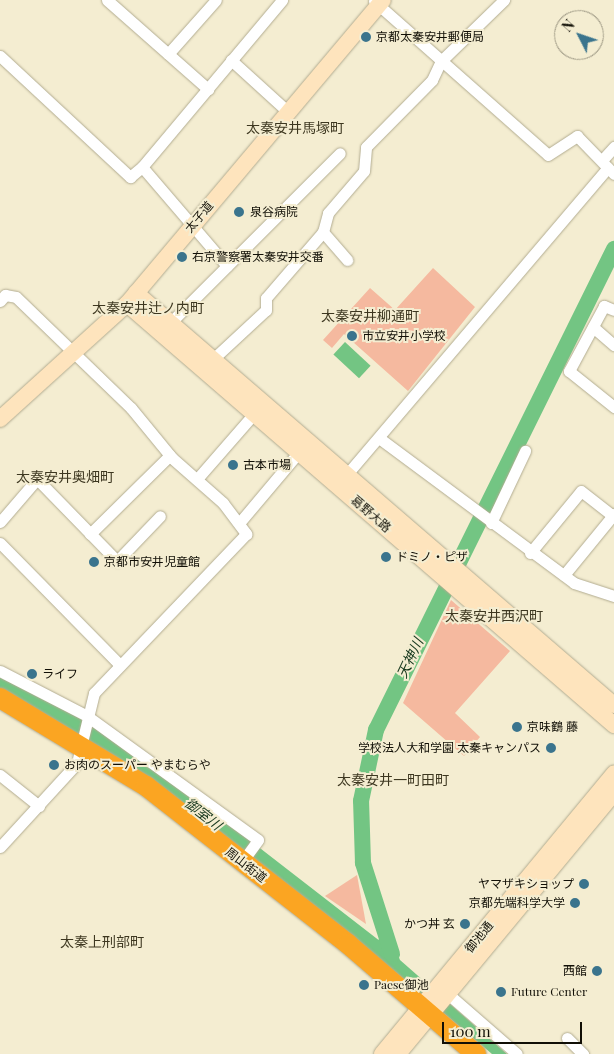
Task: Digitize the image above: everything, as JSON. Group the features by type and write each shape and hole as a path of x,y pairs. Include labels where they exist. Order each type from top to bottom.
{"highway":[{"name":"周山街道","path":"0,698 81,743 146,786 243,859 476,1054"},
{"name":"周山街道","path":"0,705 81,743 426,1011 467,1054"}],"street":[{"path":"107,0 208,89"},
{"path":"168,54 216,0"},
{"path":"0,56 130,177 142,167 282,0"},
{"path":"212,359 266,310 266,298 322,232 328,213 364,171 366,147 432,80 441,61 504,0"},
{"path":"378,2 441,61 548,155 577,136 608,167"},
{"name":"太子道","path":"0,419 75,354 132,299 378,2"},
{"path":"231,60 287,111"},
{"path":"342,480 608,167 614,147"},
{"path":"170,323 340,153"},
{"path":"142,167 226,266"},
{"path":"322,232 347,260"},
{"path":"0,301 5,296 16,297 131,408 170,455 240,522 246,534 94,693 77,763 0,847"},
{"name":"葛野大路","path":"132,299 170,323 212,359 299,452 342,480"},
{"name":"葛野大路","path":"132,299 443,567 614,704"},
{"path":"614,310 604,306 569,371 614,407"},
{"path":"593,327 614,345"},
{"path":"197,479 259,408"},
{"path":"379,438 530,553 574,583 614,596"},
{"path":"489,522 525,451"},
{"path":"240,522 299,452"},
{"path":"90,534 170,455"},
{"path":"0,522 37,480 117,561 160,516"},
{"path":"530,553 581,492 613,515 564,575"},
{"path":"0,544 120,665"},
{"name":"葛野大路","path":"460,581 614,725"},
{"path":"0,671 87,718 258,840 243,859"},
{"name":"御池通","path":"444,992 614,774"},
{"path":"0,775 39,806"},
{"name":"御池通","path":"382,1054 444,992 614,793"},
{"path":"444,992 517,1054"},
{"name":"御池通","path":"398,1054 426,1011"},
{"path":"567,1038 583,1054"}],"shaded area":[{"path":"433,268 475,307 408,391 344,334 332,348 323,340 370,288 395,310"},
{"path":"345,342 371,366 359,378 333,354"},
{"path":"451,600 510,651 455,713 480,737 464,756 403,703"},
{"path":"357,875 366,924 325,896"},
{"path":"389,933 400,960 507,1054 492,1054 372,952 380,937"}],"waterway":[{"name":"天神川","path":"392,954 363,863 361,801 376,730 614,249"},
{"name":"御室川","path":"0,682 127,755 390,959"}],"place":[{"name":"京都太秦安井郵便局","path":"366,37"},
{"name":"泉谷病院","path":"239,212"},
{"name":"右京警察署太秦安井交番","path":"182,257"},
{"name":"市立安井小学校","path":"352,336"},
{"name":"古本市場","path":"233,465"},
{"name":"ドミノ・ピザ","path":"386,557"},
{"name":"京都市安井児童館","path":"94,562"},
{"name":"ライフ","path":"32,674"},
{"name":"京味鶴 藤","path":"517,727"},
{"name":"学校法人大和学園 太秦キャンパス","path":"551,748"},
{"name":"お肉のスーパー やまむらや","path":"54,765"},
{"name":"ヤマザキショップ","path":"584,884"},
{"name":"京都先端科学大学","path":"575,903"},
{"name":"かつ丼 玄","path":"465,924"},
{"name":"西館","path":"597,971"},
{"name":"Paese御池","path":"364,985"},
{"name":"Future Center","path":"501,992"}],"district":[{"name":"太秦安井馬塚町","path":"295,128"},
{"name":"太秦安井辻ノ内町","path":"148,308"},
{"name":"太秦安井柳通町","path":"370,316"},
{"name":"太秦安井奥畑町","path":"65,477"},
{"name":"太秦安井西沢町","path":"494,616"},
{"name":"太秦安井一町田町","path":"393,780"},
{"name":"太秦上刑部町","path":"102,942"}]}
